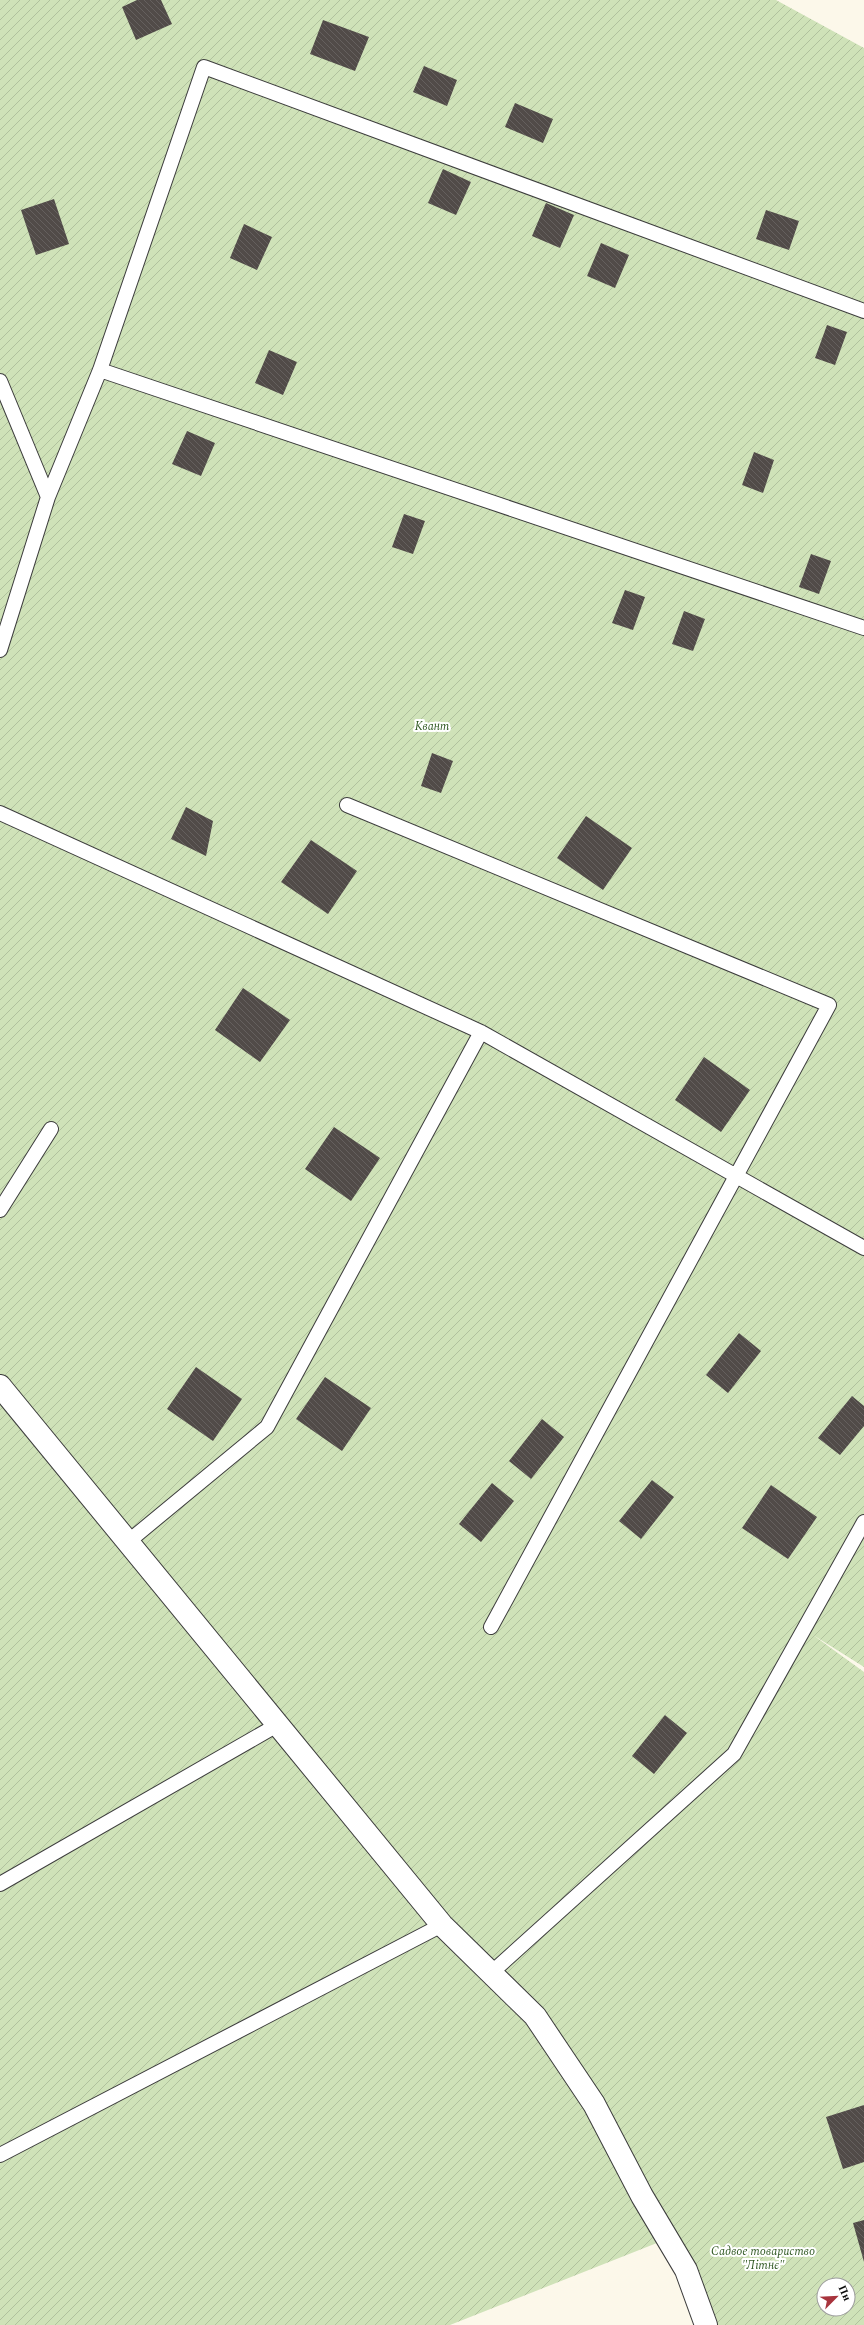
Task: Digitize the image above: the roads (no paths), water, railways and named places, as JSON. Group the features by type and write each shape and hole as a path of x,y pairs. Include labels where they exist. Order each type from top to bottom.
{"street":[{"path":"1,1390 129,1541 442,1925 490,1974 535,2016 594,2104 642,2196 686,2270 706,2325"}],"lane":[{"path":"0,650 48,497 100,370 204,67 864,311"},
{"path":"100,370 864,628"},
{"path":"0,380 48,497"},
{"path":"347,805 829,1005 490,1627"},
{"path":"0,813 481,1032 864,1248"},
{"path":"129,1541 267,1427 481,1032"},
{"path":"0,1210 51,1129"},
{"path":"490,1974 734,1754 864,1522"},
{"path":"0,1884 279,1724"},
{"path":"0,2155 442,1925"}],"park label":[{"name":"Квант","path":"432,726"},
{"name":"Садвое товариство \"Літнє\"","path":"763,2258"}]}
